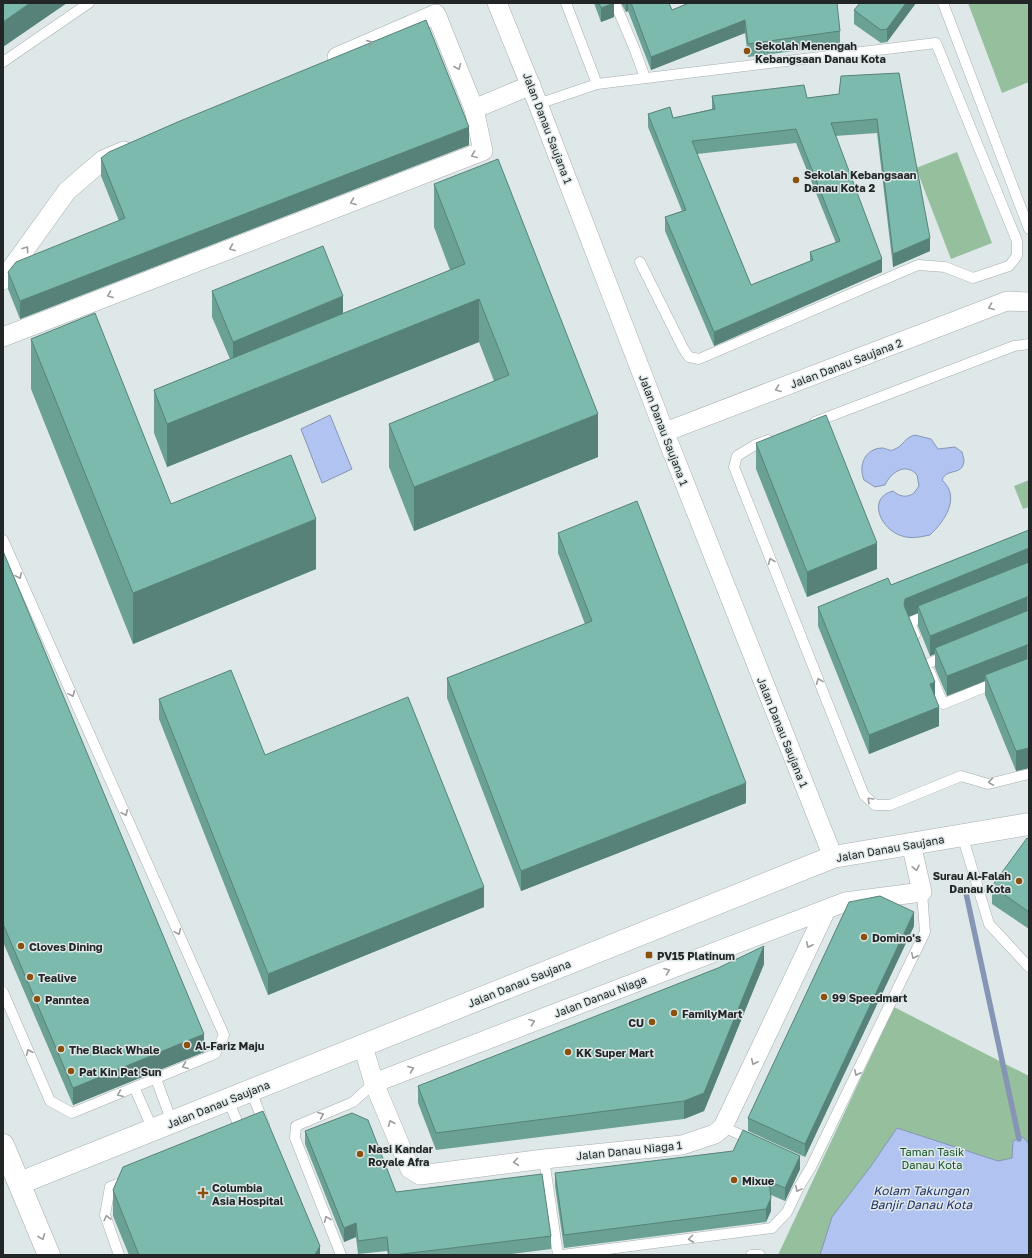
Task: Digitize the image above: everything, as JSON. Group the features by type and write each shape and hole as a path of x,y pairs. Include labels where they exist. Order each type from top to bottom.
{"street":[{"name":"Jalan Danau Saujana 1","path":"497,3 531,84 665,432 833,857"},
{"path":"3,337 483,151 474,109 436,14 320,65"},
{"path":"474,109 531,84"},
{"path":"3,280 67,192 103,160 140,144"},
{"name":"Jalan Danau Saujana 2","path":"665,432 1008,301 1029,302"},
{"name":"Jalan Danau Saujana","path":"12,1182 163,1126 833,857 1029,824"},
{"path":"911,843 922,892"},
{"name":"Jalan Danau Niaga","path":"374,1083 845,902 922,892"},
{"path":"723,1127 826,910"},
{"name":"Jalan Danau Niaga 1","path":"363,1046 374,1083 410,1168 420,1175 544,1159 682,1145 715,1134 723,1127"},
{"path":"3,1145 12,1182 32,1212 49,1255"}],"lane":[{"path":"3,62 89,3"},
{"path":"566,3 597,84"},
{"path":"615,3 645,78"},
{"path":"944,3 1029,229"},
{"path":"538,104 597,84 936,43 1017,241 1018,256 1009,266 973,278 945,267 918,265 699,360 689,357 683,348 640,262"},
{"path":"807,425 1014,346 1029,344"},
{"path":"778,436 755,445 737,456 734,467 864,795 875,805 890,805 961,776 988,784 1029,774"},
{"path":"3,540 224,1035 215,1054 72,1113 50,1101 3,992"},
{"path":"918,643 910,622 938,611"},
{"path":"956,652 925,660 943,704 1008,678"},
{"path":"962,835 989,924 1029,967"},
{"path":"562,1255 772,1228 787,1212 808,1165 925,932 922,892"},
{"path":"156,1079 163,1126"},
{"path":"341,1255 295,1138 296,1126 353,1102 374,1083"},
{"path":"135,1088 163,1126"},
{"path":"228,1100 252,1130 251,1091"},
{"path":"723,1127 764,1146"},
{"path":"544,1159 558,1255"},
{"path":"119,1255 105,1215 110,1187 139,1175"},
{"path":"751,1255 760,1255"}],"green space":[{"path":"968,3 1029,3 1029,82 1002,93"},
{"path":"957,152 992,243 951,259 916,168"},
{"path":"1029,480 1029,507 1023,509 1014,486"},
{"name":"Taman Tasik Danau Kota","path":"894,1007 1029,1076 1029,1255 778,1255"}],"water":[{"path":"330,415 352,469 322,483 301,429"},
{"path":"915,435 931,439 938,449 955,447 962,452 964,460 961,468 947,474 942,480 948,487 951,501 949,509 941,523 930,535 909,537 894,533 883,521 878,507 880,500 885,495 893,491 898,495 904,496 909,496 914,493 919,486 917,475 908,469 899,470 891,476 885,485 875,487 864,480 862,469 864,458 867,454 883,448 893,450"},
{"name":"Kolam Takungan Banjir Danau Kota","path":"897,1128 998,1161 1012,1158 1013,1141 1023,1137 1029,1144 1029,1255 820,1255 832,1217 871,1166"}],"building":[{"path":"3,3 30,3 3,22"},
{"path":"599,3 614,3 601,8"},
{"path":"631,3 669,3 672,10 689,3 837,3 840,31 748,44 745,20 651,57"},
{"path":"860,3 906,3 887,29 881,30 854,10"},
{"path":"426,20 469,127 20,301 8,272 16,262 125,218 101,158 109,152 180,121"},
{"path":"899,73 930,238 893,254 877,119 831,123 882,259 714,332 665,217 686,210 648,114 670,107 673,118 715,109 712,96 804,85 807,98 839,94 841,76","holes":["796,129 840,241 810,252 813,260 751,285 692,141"]},
{"path":"498,159 598,414 414,487 389,424 509,375 479,299 167,424 154,390 465,264 434,184"},
{"path":"323,246 343,296 233,342 212,291"},
{"path":"95,313 171,504 291,455 316,519 133,593 31,339"},
{"path":"826,415 877,543 807,572 756,443"},
{"path":"637,501 746,783 521,871 447,678 592,621 558,533"},
{"path":"1029,530 1029,548 905,599 904,605 935,682 930,684 939,707 869,735 818,607 888,578 891,585"},
{"path":"3,551 204,1034 73,1088 3,924"},
{"path":"1029,562 1029,596 930,636 918,606"},
{"path":"1029,610 1029,645 947,676 935,648"},
{"path":"1029,658 1029,748 1016,751 985,675"},
{"path":"231,670 265,755 408,697 484,887 268,974 159,699"},
{"path":"1027,838 1029,840 1029,912 992,886"},
{"path":"880,896 914,912 805,1144 748,1118 849,902"},
{"path":"764,946 704,1093 684,1101 436,1133 418,1086 718,968"},
{"name":"Columbia Asia Hospital","path":"263,1111 320,1246 315,1255 139,1255 113,1190 123,1167"},
{"path":"352,1113 368,1120 396,1192 542,1174 551,1236 394,1255 389,1255 387,1237 358,1241 356,1223 344,1228 305,1131"},
{"path":"743,1130 800,1156 785,1188 769,1181 771,1198 766,1209 564,1235 555,1173 733,1151"}],"waterway":[{"path":"966,893 1019,1139"}],"place":[{"name":"Sekolah Menengah Kebangsaan Danau Kota","path":"747,51"},
{"name":"Sekolah Kebangsaan Danau Kota 2","path":"796,180"},
{"name":"Surau Al-Falah Danau Kota","path":"1019,881"},
{"name":"Domino's","path":"864,937"},
{"name":"Cloves Dining","path":"21,946"},
{"name":"PV15 Platinum","path":"649,955"},
{"name":"Tealive","path":"30,977"},
{"name":"99 Speedmart","path":"824,997"},
{"name":"Panntea","path":"37,999"},
{"name":"FamilyMart","path":"674,1013"},
{"name":"CU","path":"652,1022"},
{"name":"Al-Fariz Maju","path":"187,1045"},
{"name":"The Black Whale","path":"61,1049"},
{"name":"KK Super Mart","path":"568,1052"},
{"name":"Pat Kin Pat Sun","path":"71,1071"},
{"name":"Nasi Kandar Royale Afra","path":"360,1154"},
{"name":"Mixue","path":"734,1180"},
{"name":"Columbia Asia Hospital","path":"203,1193"}]}
